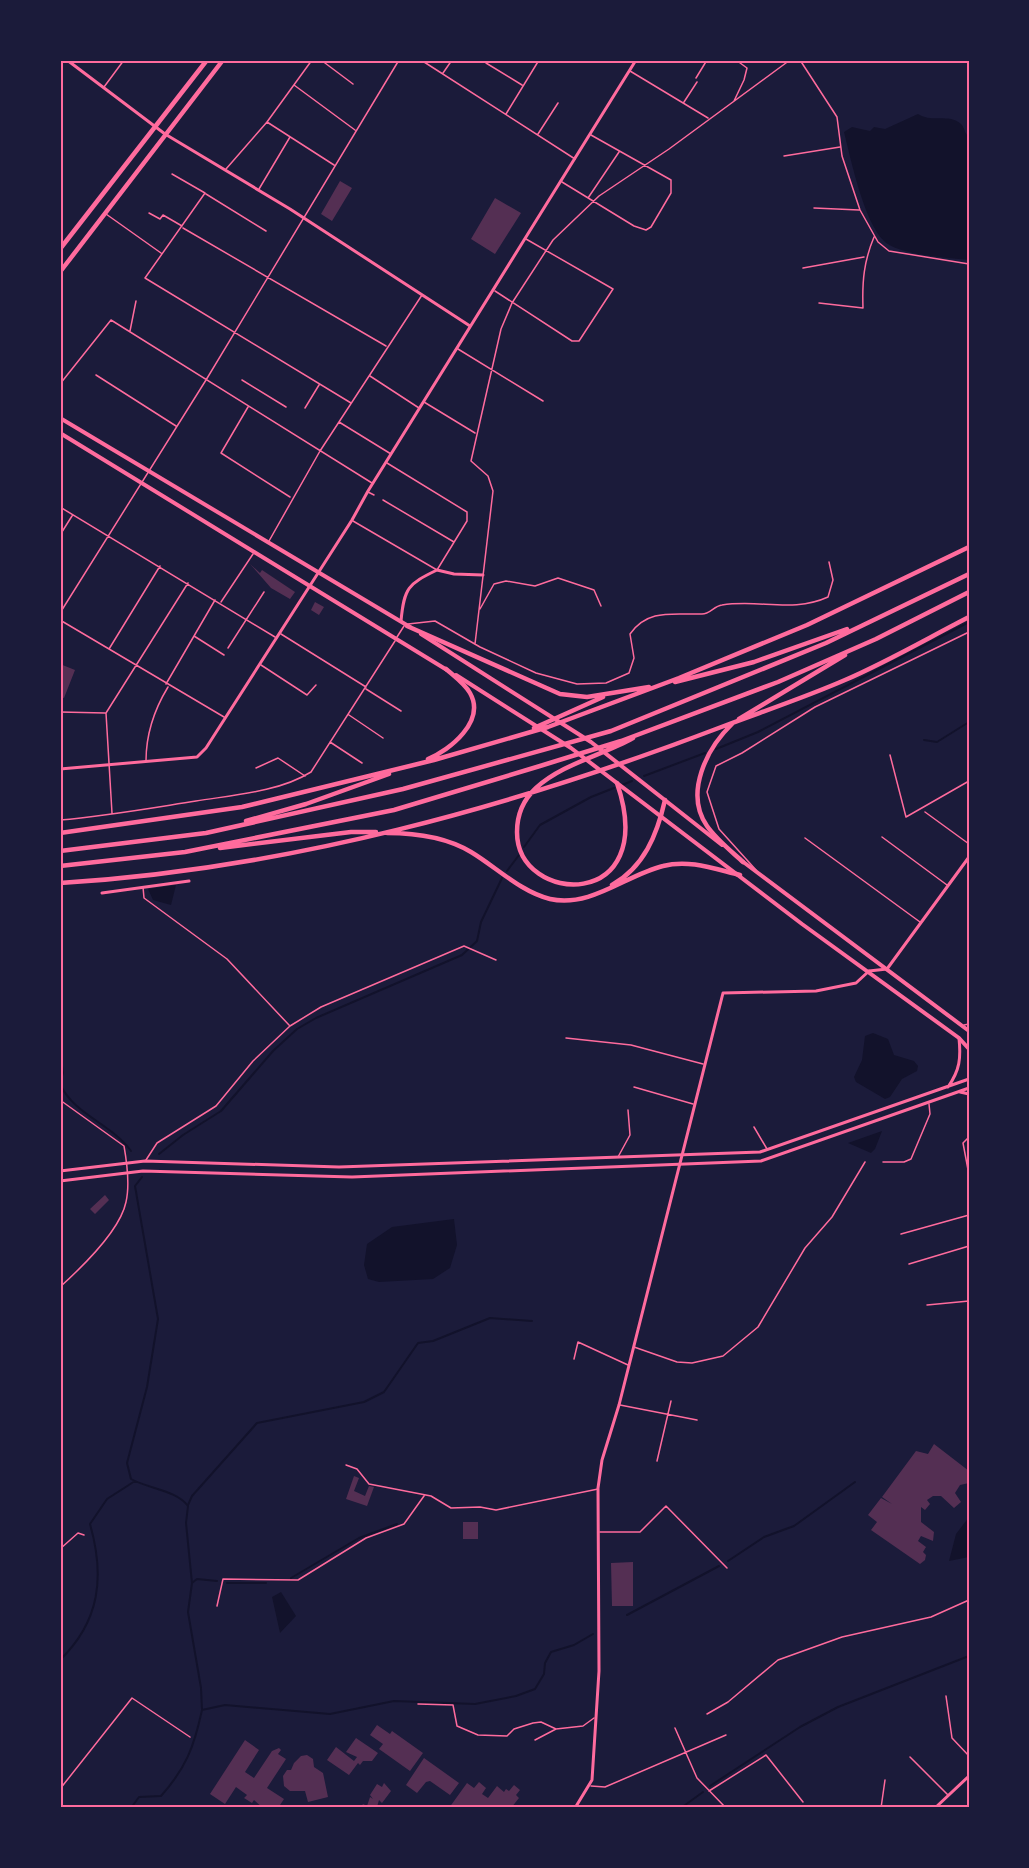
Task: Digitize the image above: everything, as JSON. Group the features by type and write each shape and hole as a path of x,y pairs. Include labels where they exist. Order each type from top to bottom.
{"main road":[{"path":"60,249 207,60"},
{"path":"60,272 223,60"},
{"path":"60,418 556,717 765,879 969,1031"},
{"path":"60,433 397,637 571,748 959,1038 969,1049"},
{"path":"60,833 242,807 434,760 548,727 680,678 807,625 969,547"},
{"path":"60,851 206,833 403,789 611,731 826,643 969,574"},
{"path":"743,862 705,824 699,806 699,778 712,747 725,731 757,706 876,639 969,592"},
{"path":"60,883 127,879 258,860 359,838 534,793 668,747 845,680 969,617"},
{"path":"405,624 560,694 587,697 701,677 754,662 867,622"},
{"path":"617,783 627,830 624,849 615,865 601,877 584,884 566,885 549,880 534,870 523,855 517,838 517,820 523,803 548,778 654,728 778,682 876,639"},
{"path":"206,833 306,804 440,754 466,732 472,717 473,702 470,693 446,669"},
{"path":"423,761 538,726 612,694"},
{"path":"185,852 394,810 623,742"},
{"path":"599,892 629,875 640,862 661,816 664,800"},
{"path":"60,866 351,832 417,833 449,842 470,851 525,888 550,899 576,899 664,865 687,862 740,875"}],"street":[{"path":"66,60 165,134 302,217 471,326"},
{"path":"60,769 197,757 225,718 318,574 636,60"},
{"path":"405,624 406,589 416,580 437,570 454,574 483,575"},
{"path":"575,1808 591,1786 599,1671 598,1488 602,1460 620,1405 723,993 816,991 856,983 869,971 887,969 969,857"},
{"path":"102,893 189,881"},
{"path":"947,1088 956,1075 961,1059 959,1038"},
{"path":"60,1171 146,1161 339,1167 681,1155 767,1149 969,1079"},
{"path":"60,1181 143,1171 352,1178 761,1161 929,1104 969,1088"},
{"path":"958,1092 969,1094"},
{"path":"143,1171 146,1161"},
{"path":"935,1808 969,1776"}],"lane":[{"path":"104,87 124,60"},
{"path":"225,170 267,122 312,60"},
{"path":"321,60 353,84"},
{"path":"60,613 206,380 302,217 399,60"},
{"path":"421,60 575,159"},
{"path":"443,74 452,60"},
{"path":"506,115 539,60"},
{"path":"696,78 707,60"},
{"path":"733,102 747,68 741,61 736,60"},
{"path":"475,644 493,491 488,476 471,461 501,329 513,303 553,240 600,196 790,60"},
{"path":"800,60 837,117 841,147 860,210 874,236 889,251 969,264"},
{"path":"486,63 523,86"},
{"path":"629,71 709,119"},
{"path":"684,103 698,82"},
{"path":"294,85 356,131"},
{"path":"538,135 558,103"},
{"path":"267,122 334,165"},
{"path":"561,182 634,226 646,230 651,227 673,187 671,180 591,135"},
{"path":"258,190 290,137"},
{"path":"784,156 841,147"},
{"path":"588,199 619,151"},
{"path":"172,174 266,231"},
{"path":"205,193 145,278 351,403"},
{"path":"814,208 860,210"},
{"path":"105,213 162,253"},
{"path":"149,213 160,219 163,215 266,278 387,346"},
{"path":"819,303 863,308 865,257 874,236"},
{"path":"493,290 572,341 579,342 613,289 525,238"},
{"path":"803,268 865,257"},
{"path":"268,543 291,498 320,451 422,294"},
{"path":"129,332 136,301"},
{"path":"60,384 111,320 373,483"},
{"path":"457,349 543,401"},
{"path":"96,375 177,426"},
{"path":"370,376 420,408"},
{"path":"242,380 286,407"},
{"path":"305,408 320,384"},
{"path":"424,402 476,434"},
{"path":"248,407 221,453 291,498"},
{"path":"339,421 392,454"},
{"path":"352,520 437,570 467,521 467,512 387,463"},
{"path":"368,491 374,495"},
{"path":"383,500 454,542"},
{"path":"60,507 277,639"},
{"path":"60,535 73,514"},
{"path":"220,603 255,550"},
{"path":"60,820 233,795 286,784 305,776 311,772 405,624 435,621 475,644 536,673 577,684 606,683 629,673 634,658 630,634 638,622 661,614 706,614 719,605 809,605 828,597 833,580 830,562"},
{"path":"109,650 160,566"},
{"path":"479,611 494,584 506,581 535,586 558,578 594,590 602,606"},
{"path":"112,814 106,713 188,583"},
{"path":"228,648 264,592"},
{"path":"165,684 215,600"},
{"path":"60,620 169,687 225,718"},
{"path":"765,879 719,830 707,792 716,766 742,753 815,707 969,632"},
{"path":"280,634 400,711"},
{"path":"194,636 224,655"},
{"path":"260,665 307,695 316,685"},
{"path":"146,761 146,743 156,711 169,687"},
{"path":"60,712 106,713"},
{"path":"348,714 383,738"},
{"path":"330,741 362,763"},
{"path":"890,755 906,817 969,781"},
{"path":"256,768 278,759 305,776"},
{"path":"925,813 969,844"},
{"path":"882,837 948,886"},
{"path":"805,838 921,923"},
{"path":"143,886 144,898 227,958 290,1026"},
{"path":"146,1161 157,1143 216,1107 253,1061 290,1026 321,1007 465,947 496,960"},
{"path":"963,1025 969,1024"},
{"path":"566,1038 631,1045 704,1064"},
{"path":"634,1087 694,1105"},
{"path":"60,1100 123,1146 127,1163 126,1203 107,1238 87,1263 60,1287"},
{"path":"883,1162 904,1162 910,1158 930,1113 929,1104"},
{"path":"617,1157 630,1135 628,1110"},
{"path":"754,1127 767,1149"},
{"path":"969,1137 963,1143 969,1175"},
{"path":"633,1347 678,1362 701,1362 723,1356 758,1327 805,1248 832,1217 865,1162"},
{"path":"901,1234 969,1215"},
{"path":"909,1264 969,1246"},
{"path":"927,1305 969,1301"},
{"path":"574,1359 578,1342 629,1365"},
{"path":"657,1461 671,1401"},
{"path":"620,1405 697,1420"},
{"path":"346,1465 357,1470 369,1484 431,1496 451,1508 480,1506 496,1510 598,1488"},
{"path":"217,1606 223,1579 298,1580 366,1538 404,1524 425,1495"},
{"path":"598,1532 640,1532 666,1506 727,1568"},
{"path":"60,1549 78,1533 84,1535"},
{"path":"707,1714 728,1702 778,1660 842,1637 931,1617 969,1600"},
{"path":"946,1696 952,1738 969,1756"},
{"path":"60,1789 132,1698 190,1737"},
{"path":"418,1704 453,1705 457,1726 478,1735 507,1736 523,1725 541,1722 556,1729"},
{"path":"535,1740 556,1729 583,1726 595,1717"},
{"path":"675,1728 697,1778 726,1808"},
{"path":"591,1786 605,1787 726,1734"},
{"path":"709,1791 766,1755 803,1802"},
{"path":"910,1757 948,1796"},
{"path":"881,1808 885,1780"}],"shaded area":[{"path":"918,114 923,117 956,121 969,137 969,260 912,253 891,246 877,232 864,206 844,132 852,127 870,131 874,127 885,129"},
{"path":"176,885 171,905 153,900 148,889"},
{"path":"873,1033 888,1039 894,1055 914,1061 918,1066 917,1071 902,1079 890,1097 885,1099 856,1082 854,1077 862,1060 865,1036"},
{"path":"882,1131 871,1153 848,1143"},
{"path":"454,1219 457,1245 450,1268 433,1279 379,1282 368,1279 364,1265 367,1244 392,1227"},
{"path":"969,1517 969,1557 949,1561 956,1534"},
{"path":"281,1592 296,1616 280,1633 272,1597"}],"building":[{"path":"340,181 352,188 332,221 321,214"},
{"path":"495,198 521,213 495,254 471,239"},
{"path":"250,564 260,573 262,570 295,592 290,599 271,588"},
{"path":"315,602 324,607 319,615 311,610"},
{"path":"60,664 75,670 64,698 60,697"},
{"path":"105,1195 109,1200 95,1214 90,1209"},
{"path":"934,1444 969,1471 969,1483 960,1485 955,1493 961,1502 954,1508 941,1496 933,1496 927,1500 930,1504 925,1510 921,1507 921,1522 934,1532 933,1541 921,1536 918,1541 926,1547 923,1552 926,1555 925,1560 920,1564 871,1530 877,1522 868,1515 881,1498 892,1504 882,1497 916,1451 928,1454"},
{"path":"354,1476 359,1478 354,1491 365,1496 369,1486 374,1487 367,1506 346,1499"},
{"path":"463,1522 478,1522 478,1539 463,1539"},
{"path":"633,1562 633,1606 612,1606 611,1563"},
{"path":"377,1725 390,1734 392,1731 423,1753 410,1771 379,1749 383,1744 370,1735"},
{"path":"356,1738 378,1753 372,1761 363,1761 360,1765 358,1763 349,1775 327,1760 336,1747 354,1761 357,1757 346,1752"},
{"path":"245,1740 259,1750 245,1772 254,1778 272,1751 279,1748 281,1750 278,1754 286,1759 267,1788 284,1799 278,1808 263,1808 254,1800 252,1803 244,1798 247,1795 236,1787 225,1804 210,1794"},
{"path":"307,1755 313,1759 314,1767 323,1773 328,1797 308,1802 305,1791 290,1791 284,1786 283,1776 287,1770 291,1770 301,1756"},
{"path":"424,1758 459,1783 450,1795 430,1781 426,1782 417,1793 406,1785"},
{"path":"479,1782 486,1788 482,1794 488,1798 497,1786 504,1792 506,1789 509,1791 514,1785 520,1790 516,1795 519,1798 511,1808 449,1808 467,1783 474,1788"},
{"path":"384,1783 391,1791 382,1803 379,1800 377,1807 360,1808 363,1804 367,1806 370,1797 373,1799 370,1795 377,1784 382,1787"}],"waterway":[{"path":"716,749 758,732 969,622"},
{"path":"924,740 937,742 969,722"},
{"path":"644,776 705,753"},
{"path":"622,785 632,781"},
{"path":"524,847 540,825 591,797 614,788"},
{"path":"507,871 519,855"},
{"path":"159,1154 183,1135 221,1111 273,1051 297,1029 316,1018 462,955 477,941 481,922 502,878"},
{"path":"60,1054 63,1073 60,1082"},
{"path":"60,1084 74,1104 114,1134 131,1151"},
{"path":"142,1177 135,1186 158,1319 147,1387 127,1463 131,1479 177,1496 188,1506 186,1523 192,1583 188,1612 201,1688 202,1710"},
{"path":"188,1505 192,1496 257,1423 364,1402 384,1392 418,1343 433,1341 490,1318 532,1321"},
{"path":"60,1660 84,1630 96,1597 97,1562 90,1524 107,1499 135,1481"},
{"path":"728,1561 764,1537 794,1526 855,1482"},
{"path":"291,1578 359,1538 397,1524"},
{"path":"627,1615 719,1566"},
{"path":"192,1583 197,1579 217,1581"},
{"path":"227,1583 266,1583"},
{"path":"131,1808 139,1797 161,1796 177,1776 192,1746 202,1710 225,1705 330,1714 394,1701 475,1704 516,1696 535,1689 544,1674 545,1663 551,1652 574,1645 593,1634"},
{"path":"710,1786 800,1727 838,1707 969,1656"},
{"path":"681,1808 703,1792"}]}
